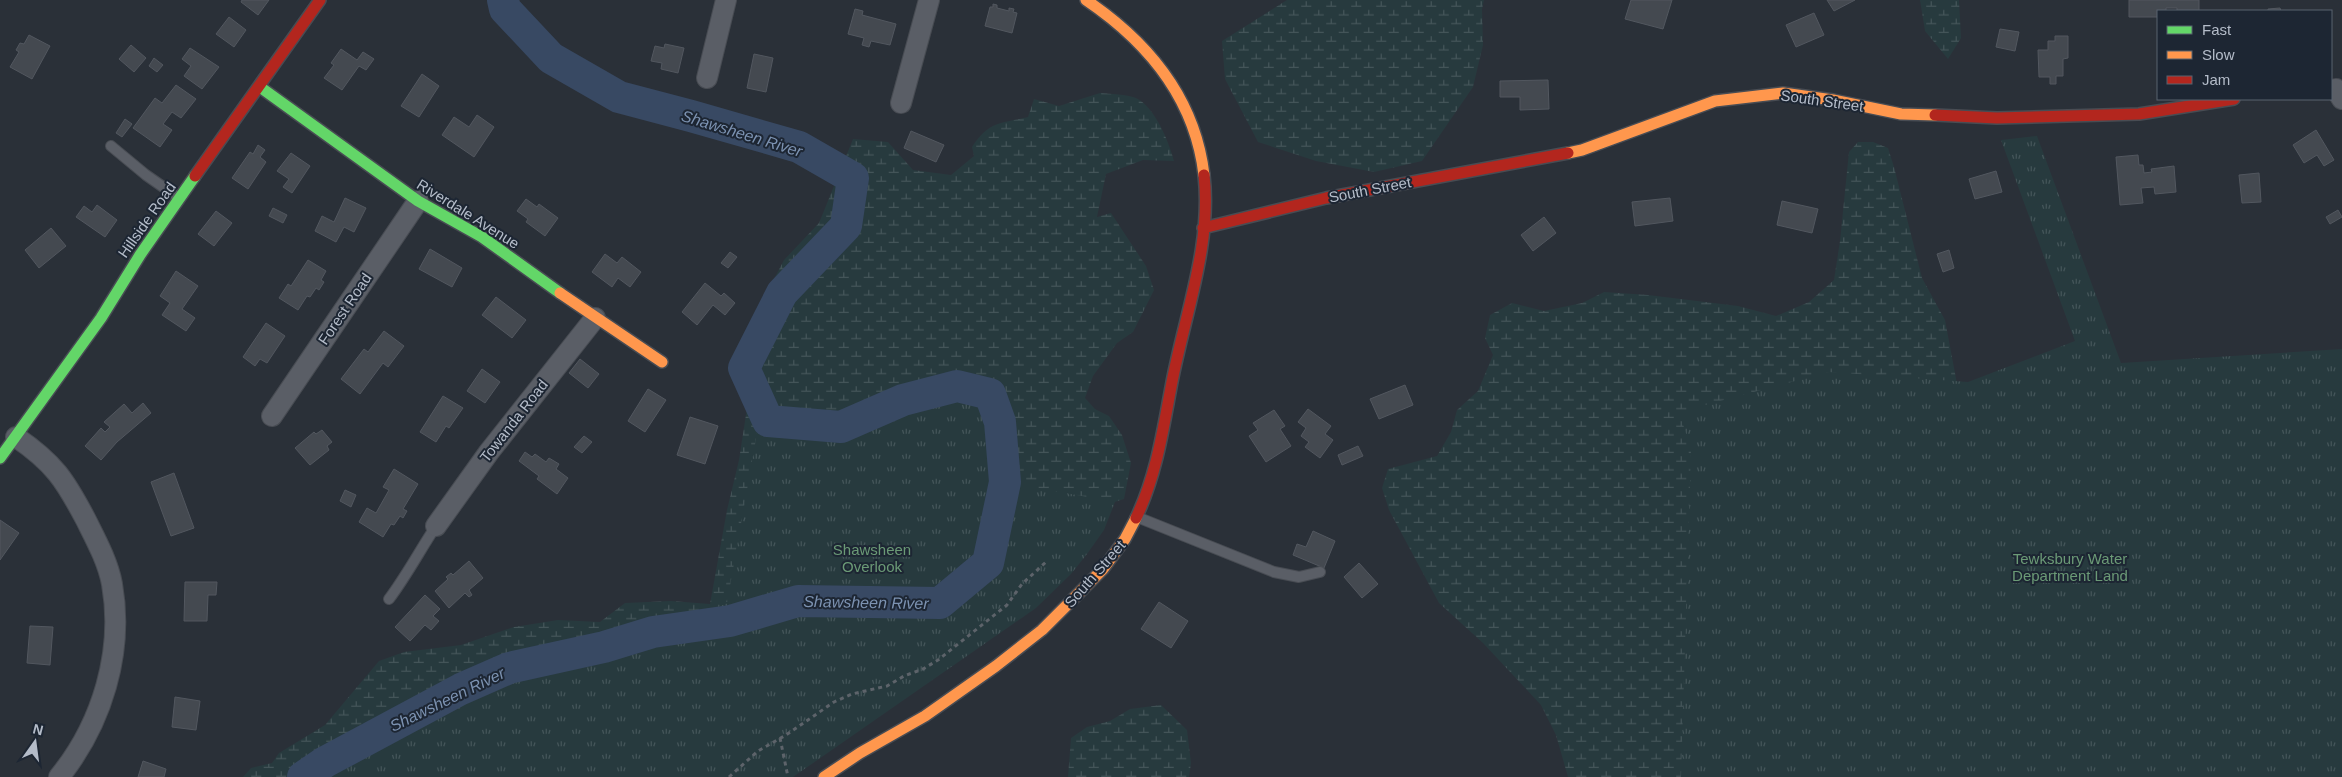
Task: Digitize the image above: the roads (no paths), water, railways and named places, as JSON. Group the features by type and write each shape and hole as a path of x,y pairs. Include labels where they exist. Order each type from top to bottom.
{"street":[{"name":"Hillside Road","path":"0,458 101,318 140,255 320,0"},
{"path":"707,78 726,0"},
{"path":"901,103 929,0"},
{"path":"1086,0 1103,10 1141,45 1172,83 1184,107 1203,168 1206,196 1203,228"},
{"name":"Riverdale Avenue","path":"260,87 418,201 482,238 595,318 662,362"},
{"name":"South Street","path":"824,777 864,750 924,717 1052,622 1105,568 1129,534 1150,481 1163,437 1171,388 1193,293 1203,228 1326,198 1582,150 1715,101 1783,93 1833,100 1901,114 1997,118 2139,114 2228,100"},
{"name":"Forest Road","path":"272,416 418,201"},
{"name":"Towanda Road","path":"436,526 488,452 595,318"},
{"path":"16,437 44,458 62,478 98,543 113,591 115,616 114,642 105,690 88,736 75,758 59,777"}],"lane":[{"path":"111,146 146,175 180,199"},
{"path":"1136,516 1274,572 1299,577 1320,572"},
{"path":"390,599 408,574 436,526"}],"waterway":[{"name":"Shawsheen River","path":"303,777 325,762 461,689 509,668 604,647 653,632 730,621 798,601 940,603 988,563 1005,482 1000,422 990,394 957,386 903,400 841,427 768,421 744,368 782,293 846,226 853,178 799,147 619,97 551,58 505,9 503,0"}],"park label":[{"name":"Shawsheen Overlook","path":"872,558"},
{"name":"Tewksbury Water Department Land","path":"2070,568"}]}
